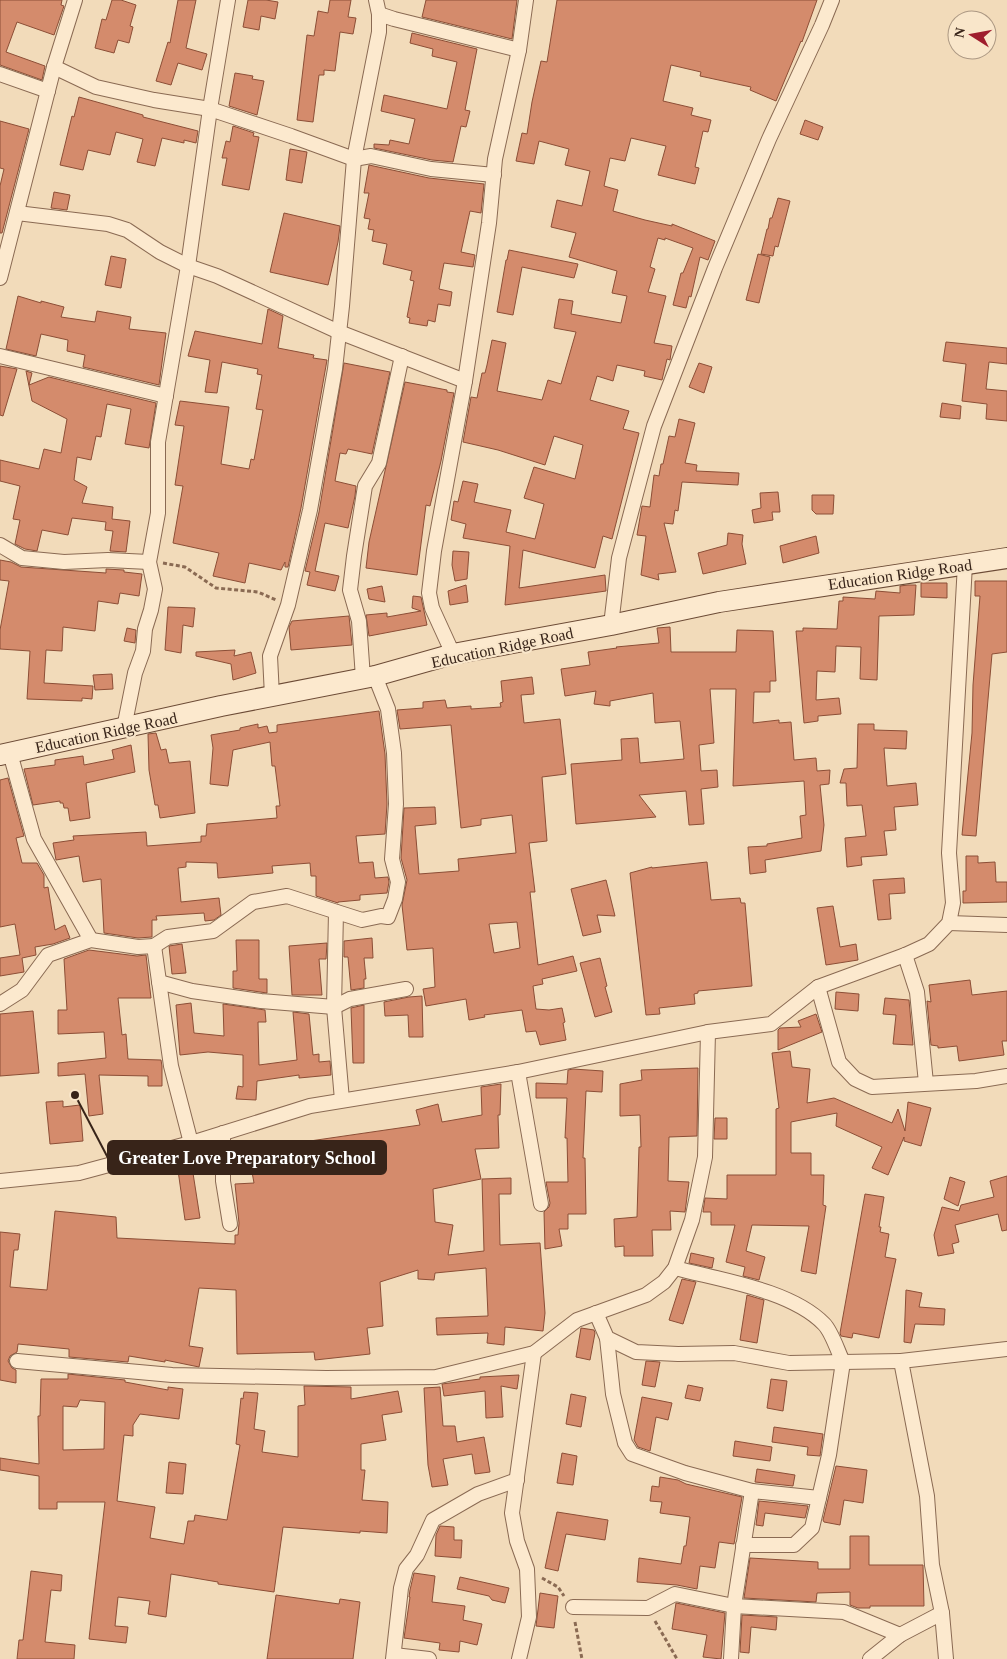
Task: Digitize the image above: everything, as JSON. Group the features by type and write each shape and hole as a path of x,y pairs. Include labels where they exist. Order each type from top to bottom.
{"main road":[{"name":"Education Ridge Road","path":"5,754 369,677 453,654 611,625 719,602 1007,558"}],"street":[{"path":"1,274 54,67 75,0"},
{"path":"124,728 135,673 143,651 145,628 155,589 149,562 158,513 158,442 188,266 210,109 228,0"},
{"path":"453,654 432,608 429,593 434,551 465,381 489,223 495,159 518,50 526,0"},
{"path":"611,625 619,558 654,426 715,268 769,139 832,0"},
{"path":"378,7 394,19 518,50"},
{"path":"272,696 270,656 288,605 315,486 335,369 354,159 379,32 378,7"},
{"path":"54,67 104,89 154,100 210,109 354,159 371,156 431,169 494,175"},
{"path":"0,74 48,92"},
{"path":"17,212 108,224 128,230 160,252 188,266 217,276 339,332 465,381"},
{"path":"0,356 166,396"},
{"path":"0,1004 22,990 48,955 91,940 138,947 154,946 168,937 213,931 253,902 287,896 362,920 381,916 388,917 395,900 398,882 392,859 396,804 394,753 388,709 369,677 359,621 350,590 366,486 379,464 402,356"},
{"path":"0,545 22,558 64,562 108,560 149,562"},
{"path":"0,1181 79,1173 223,1134 310,1106 518,1072 708,1032 771,1024 818,987 905,956 930,944 949,923 953,903 950,844 964,564"},
{"path":"5,754 34,839 91,940"},
{"path":"336,912 334,1007 342,1100"},
{"path":"949,923 1007,925"},
{"path":"154,946 171,1066 191,1143"},
{"path":"905,956 917,992 926,1083"},
{"path":"158,982 192,991 261,1001 334,1007 350,999 406,989"},
{"path":"818,987 839,1062 855,1079 872,1087 976,1081 1007,1076"},
{"path":"17,1361 172,1375 326,1378 436,1377 534,1353 577,1320 646,1295 664,1282 675,1268 692,1220 705,1158 708,1032"},
{"path":"518,1072 541,1204"},
{"path":"223,1134 223,1181 230,1224"},
{"path":"675,1268 770,1293 803,1307 826,1325 843,1362 829,1455 812,1528 794,1545 743,1545"},
{"path":"596,1313 607,1338 612,1394 625,1443 632,1454 685,1473 752,1491 819,1498"},
{"path":"607,1338 636,1352 678,1354 734,1353 789,1363 901,1361 1007,1349"},
{"path":"519,1659 529,1617 527,1569 517,1541 512,1513 534,1353"},
{"path":"901,1361 927,1496 932,1565 942,1613 946,1659"},
{"path":"429,1659 394,1657 401,1588 406,1569 417,1555 433,1520 478,1494 517,1480"},
{"path":"730,1659 734,1606 752,1491"},
{"path":"573,1607 648,1608 675,1594 734,1606 844,1612 900,1635"},
{"path":"870,1659 900,1635 942,1613"}],"path":[{"path":"149,562 185,566 216,588 258,592 288,605"},
{"path":"648,1608 677,1659"}],"building":[{"path":"0,0 62,0 61,5 64,6 54,35 17,22 6,52 45,66 42,80 0,65"},
{"path":"112,0 121,0 136,5 130,26 133,27 129,43 118,40 114,53 95,48 102,19 106,20"},
{"path":"178,0 196,0 186,48 207,54 202,70 178,63 171,85 156,81 168,42 170,43"},
{"path":"248,0 278,2 275,19 261,16 259,30 243,27"},
{"path":"330,0 351,0 348,17 356,18 353,34 340,32 335,71 324,70 324,75 319,75 313,122 297,120 307,35 314,36 318,11 328,13"},
{"path":"426,0 517,0 512,39 422,17"},
{"path":"557,0 817,0 802,42 776,101 750,90 751,87 700,76 701,72 671,65 663,101 693,108 691,115 711,120 708,132 703,131 695,167 699,168 695,184 658,175 666,146 631,138 625,161 610,158 604,186 618,190 613,211 672,226 672,224 715,241 708,260 700,257 691,297 689,296 686,308 673,305 681,273 683,273 693,248 665,238 665,240 658,238 650,267 655,269 648,292 666,296 654,343 672,346 670,360 667,359 662,380 644,376 645,371 617,365 613,381 597,376 590,400 629,411 623,429 639,433 612,539 603,536 595,568 523,550 519,588 605,575 606,591 505,605 510,546 463,538 466,524 451,520 454,501 458,502 463,481 478,484 474,502 511,510 506,532 535,539 544,504 524,498 534,467 575,479 583,445 554,436 545,465 498,450 463,442 471,397 477,398 492,340 506,343 497,391 542,400 548,380 561,384 576,332 554,328 559,299 573,301 571,314 621,323 627,296 612,293 617,271 569,257 576,233 551,227 557,200 582,206 590,171 565,165 569,149 539,141 534,164 516,161 522,133 527,134 541,61 547,62"},
{"path":"412,33 477,49 465,110 470,111 466,127 461,126 453,162 432,160 374,148 374,144 389,145 390,140 409,144 415,119 381,111 384,95 447,109 457,62 432,56 433,49 410,43"},
{"path":"235,73 253,76 252,79 264,81 257,115 229,106"},
{"path":"79,97 143,115 143,117 198,131 196,143 184,140 184,143 162,138 155,166 137,162 143,139 116,132 110,155 88,150 83,170 60,165 72,116 74,117"},
{"path":"805,120 823,127 818,140 800,134"},
{"path":"0,121 29,129 2,233 0,233 0,186 4,169 0,168"},
{"path":"233,126 254,133 253,136 259,137 249,190 222,185 227,158 222,158 226,141 230,142"},
{"path":"290,149 307,152 302,183 286,180"},
{"path":"369,165 429,178 484,184 481,213 470,211 461,252 475,255 473,267 444,263 439,289 452,292 450,306 438,304 435,322 428,320 427,326 409,323 410,318 407,317 414,281 410,280 412,271 383,264 387,244 372,241 374,230 368,229 370,219 364,218 369,193 364,193"},
{"path":"54,192 70,195 67,210 51,208"},
{"path":"778,198 790,201 778,247 775,246 773,256 761,254 770,218 772,218"},
{"path":"284,213 340,226 328,285 270,272"},
{"path":"509,250 578,264 574,278 522,267 513,315 497,312"},
{"path":"758,254 770,257 759,303 746,300"},
{"path":"111,256 126,259 121,288 105,285"},
{"path":"18,296 64,307 61,317 95,322 97,311 131,317 129,329 166,333 159,385 83,367 85,355 67,351 68,340 41,334 36,356 6,349"},
{"path":"268,309 283,316 278,348 314,355 313,358 327,360 301,508 288,567 285,567 285,562 281,570 249,563 245,583 213,576 219,553 173,543 183,486 175,485 184,426 175,425 180,401 229,407 221,464 249,469 251,459 254,460 263,410 256,409 262,375 257,374 258,369 222,362 217,393 205,392 210,360 188,356 195,331 262,344"},
{"path":"946,342 1007,348 1007,364 989,362 986,389 1007,391 1007,421 986,419 987,404 962,401 966,364 943,361"},
{"path":"344,363 390,372 372,454 348,449 346,454 340,453 335,481 356,486 355,496 348,528 325,523 315,571 339,576 335,591 307,585 310,572 305,571 319,512"},
{"path":"699,363 712,367 704,393 689,387"},
{"path":"0,366 17,369 3,416 0,415"},
{"path":"26,371 32,373 29,385 49,377 156,403 149,448 125,444 131,409 107,404 101,437 96,436 91,460 77,457 74,480 87,487 82,503 113,507 112,519 130,521 126,552 110,551 113,531 105,530 106,522 72,518 68,535 42,530 37,551 25,549 15,544 20,520 13,519 20,486 0,481 0,460 39,469 44,449 61,453 67,419 32,401"},
{"path":"405,382 454,393 430,506 426,505 417,575 366,568 369,542"},
{"path":"942,403 961,406 960,419 940,417"},
{"path":"679,419 695,423 685,463 697,465 696,471 739,473 738,485 682,482 678,511 675,510 673,524 664,523 676,572 658,574 659,580 641,575 646,536 637,535 642,506 650,507 654,475 659,476 669,436 675,437"},
{"path":"778,492 780,512 772,512 773,520 754,523 752,510 761,508 760,493"},
{"path":"812,495 834,495 833,514 816,514 812,510"},
{"path":"728,533 743,535 742,544 746,564 703,574 698,553 727,545"},
{"path":"816,536 819,553 783,563 780,546"},
{"path":"453,551 469,552 467,579 455,581 452,565"},
{"path":"0,560 11,562 21,567 106,573 106,569 124,570 124,572 142,574 139,596 120,593 118,604 98,601 95,631 63,627 62,651 46,650 44,683 93,686 92,699 82,698 82,701 27,699 30,651 0,649 0,630 9,581 0,580"},
{"path":"975,581 1007,581 1007,652 992,654 976,836 962,835 972,733 973,685 980,596 975,596"},
{"path":"921,583 947,583 947,598 921,597"},
{"path":"466,585 468,602 450,605 448,591"},
{"path":"916,585 914,615 879,616 877,680 860,679 861,647 836,646 835,672 817,671 816,700 839,698 841,714 818,716 818,721 804,723 796,631 803,631 803,628 837,629 839,601 843,601 843,597 875,599 876,591 900,593 900,586"},
{"path":"382,586 385,602 369,599 367,589"},
{"path":"413,596 421,597 427,625 369,636 366,615 387,613 387,617 421,611 412,608"},
{"path":"168,607 195,608 193,627 183,625 181,653 165,650"},
{"path":"349,616 352,645 291,650 289,627 292,621"},
{"path":"670,627 671,652 736,652 737,630 773,631 776,681 770,681 770,692 754,692 753,723 779,720 779,723 791,722 794,760 816,758 817,771 830,770 829,784 820,785 824,825 821,851 765,860 766,872 750,874 748,847 767,846 767,844 802,838 800,816 806,815 804,781 733,786 736,689 710,689 714,743 699,745 701,771 717,770 718,787 701,789 704,824 689,825 686,791 639,795 656,817 576,824 571,764 622,760 621,739 638,738 640,763 684,759 680,721 655,723 653,693 610,701 610,706 594,704 596,691 565,696 561,669 590,665 588,652 659,643 657,628"},
{"path":"127,628 136,630 135,643 124,641"},
{"path":"235,650 234,656 251,652 256,673 233,680 231,664 196,656 196,652"},
{"path":"112,674 113,689 95,690 93,675"},
{"path":"532,677 534,694 521,695 524,723 560,719 566,774 542,777 547,841 529,843 535,892 530,892 538,965 573,956 577,971 542,979 543,984 533,986 536,1009 562,1008 565,1022 563,1023 566,1040 540,1045 536,1031 526,1032 522,1010 484,1015 485,1017 469,1020 466,999 426,1006 423,989 435,987 433,948 407,950 402,905 407,880 401,858 404,808 435,807 436,824 415,826 419,874 459,871 458,859 516,853 512,815 481,819 481,825 461,828 451,725 400,729 397,710 423,708 423,702 445,700 447,708 471,706 471,709 501,707 500,703 503,702 501,681","holes":["517,922 520,948 494,953 489,924"]},
{"path":"379,711 385,754 387,804 385,834 356,836 359,863 373,862 375,878 388,877 387,893 360,895 360,900 338,903 316,896 316,876 311,876 310,863 272,866 273,873 218,878 217,863 186,862 186,867 178,868 181,902 219,898 221,915 214,920 205,921 204,913 156,916 157,920 152,920 152,937 138,938 104,933 101,879 83,882 79,856 56,860 53,843 74,840 73,836 146,832 147,846 201,842 201,836 206,836 207,824 277,818 276,806 280,806 275,766 272,766 270,742 233,750 228,786 210,784 213,748 211,735 240,730 240,728 258,724 258,728 267,726 269,733 277,732 277,725"},
{"path":"858,724 874,724 874,730 907,731 906,749 884,748 887,786 916,783 918,805 894,807 896,830 884,831 887,855 861,857 862,865 847,867 845,838 866,836 862,805 847,806 846,783 840,783 844,769 857,768"},
{"path":"156,733 161,750 166,749 169,763 190,761 195,813 160,818 158,805 155,805 149,770 148,734"},
{"path":"131,745 135,772 86,783 90,818 70,821 68,808 64,808 63,803 60,803 60,801 33,805 24,769 55,765 55,760 83,756 84,765 114,759 112,750"},
{"path":"8,778 24,836 16,838 22,863 37,863 44,875 44,888 48,887 55,930 65,925 70,938 53,944 35,947 36,955 22,958 24,972 0,976 0,958 20,955 15,924 0,927 0,780"},
{"path":"966,856 978,856 978,863 995,862 996,882 1007,882 1007,902 963,903 963,891 966,891"},
{"path":"707,862 711,900 740,898 741,903 745,903 752,986 698,991 698,993 694,994 695,1004 659,1008 660,1014 646,1015 630,873 652,867"},
{"path":"904,878 905,893 889,894 891,919 878,920 873,880"},
{"path":"606,880 615,916 597,915 601,932 583,936 571,889"},
{"path":"833,906 840,947 856,944 858,960 826,965 817,908"},
{"path":"372,938 373,958 364,958 366,979 364,979 364,988 351,990 348,957 344,957 344,941"},
{"path":"236,940 259,940 259,979 267,979 267,993 233,988 233,971 237,971"},
{"path":"327,943 326,959 319,959 322,995 292,995 289,946"},
{"path":"182,944 186,973 172,974 169,946"},
{"path":"89,950 137,956 146,955 151,998 118,998 122,1035 126,1034 128,1059 161,1060 162,1086 148,1086 148,1076 99,1075 103,1114 89,1116 85,1074 58,1076 58,1063 106,1058 104,1032 58,1034 58,1010 67,1010 64,959"},
{"path":"600,958 612,1012 595,1017 580,963"},
{"path":"970,980 972,995 1007,991 1007,1041 1002,1041 1004,1055 959,1061 957,1046 938,1048 938,1046 931,1045 927,1001 931,1002 929,985"},
{"path":"836,992 859,994 858,1011 835,1009"},
{"path":"422,996 423,1037 409,1037 408,1015 385,1016 384,1002"},
{"path":"885,998 909,1000 913,1045 893,1044 896,1015 883,1014"},
{"path":"191,1003 194,1033 224,1036 223,1004 265,1010 266,1022 258,1022 259,1065 297,1060 293,1012 309,1014 313,1055 319,1054 319,1062 330,1061 331,1075 299,1078 299,1075 257,1081 256,1100 236,1099 238,1086 243,1087 243,1055 208,1052 180,1055 176,1005"},
{"path":"364,1005 364,1063 353,1063 351,1008"},
{"path":"33,1011 39,1073 0,1076 0,1014"},
{"path":"816,1014 822,1032 778,1050 778,1030 780,1028 801,1027 798,1021"},
{"path":"790,1051 792,1067 810,1069 807,1103 834,1098 892,1123 898,1109 905,1131 908,1102 931,1108 921,1146 904,1141 904,1137 888,1175 872,1168 882,1147 836,1126 837,1113 791,1122 791,1153 811,1153 811,1175 824,1175 823,1205 826,1206 816,1274 801,1271 809,1226 752,1225 746,1251 765,1257 759,1280 743,1276 745,1267 726,1262 735,1225 711,1225 711,1212 703,1212 705,1198 727,1199 727,1175 776,1175 776,1109 779,1108 772,1053"},
{"path":"698,1068 697,1136 669,1137 668,1181 689,1182 685,1212 670,1211 671,1230 652,1230 653,1256 624,1256 624,1246 615,1247 614,1219 637,1217 639,1147 641,1147 640,1115 620,1116 620,1084 642,1080 641,1070"},
{"path":"568,1070 603,1071 602,1092 586,1091 583,1158 585,1158 586,1214 568,1214 568,1229 559,1229 562,1246 545,1249 544,1212 550,1203 546,1182 568,1182 567,1138 565,1138 567,1098 536,1098 536,1083 567,1084"},
{"path":"501,1084 500,1115 498,1115 499,1148 475,1149 481,1179 433,1189 435,1222 453,1225 448,1255 484,1251 482,1179 511,1178 511,1194 499,1194 500,1245 540,1243 545,1313 543,1331 505,1327 504,1345 487,1343 488,1333 437,1335 436,1318 488,1316 486,1268 435,1273 434,1280 418,1279 418,1270 380,1282 383,1326 367,1328 370,1354 315,1360 314,1352 237,1354 236,1290 199,1288 189,1346 203,1348 199,1367 165,1360 165,1362 129,1356 128,1362 69,1357 69,1349 18,1344 17,1352 10,1356 8,1361 12,1368 16,1370 16,1383 0,1380 0,1232 20,1234 18,1250 14,1250 10,1287 47,1290 55,1211 116,1217 117,1238 235,1244 235,1235 238,1235 239,1223 235,1184 254,1183 248,1150 420,1125 416,1110 438,1104 442,1122 482,1115 481,1087"},
{"path":"63,1101 63,1107 80,1105 83,1141 50,1144 46,1102"},
{"path":"715,1118 727,1118 727,1139 714,1139"},
{"path":"190,1154 200,1218 185,1220 176,1156"},
{"path":"1007,1176 1007,1230 1002,1231 998,1214 955,1225 959,1242 952,1244 954,1253 938,1256 934,1235 942,1207 959,1211 961,1205 994,1197 990,1181"},
{"path":"950,1177 965,1182 958,1206 944,1199"},
{"path":"865,1194 884,1197 879,1227 881,1227 880,1232 889,1234 885,1257 896,1259 879,1338 853,1333 852,1338 841,1336 840,1333"},
{"path":"691,1253 714,1258 712,1268 689,1263"},
{"path":"682,1279 696,1282 683,1324 669,1320"},
{"path":"906,1290 922,1293 919,1307 945,1309 944,1325 915,1324 911,1343 904,1342"},
{"path":"747,1295 764,1300 757,1343 740,1340"},
{"path":"581,1328 594,1330 595,1333 590,1360 576,1357"},
{"path":"646,1361 660,1362 655,1387 642,1385"},
{"path":"68,1374 125,1380 125,1382 168,1390 168,1387 183,1389 179,1419 140,1414 133,1425 133,1436 124,1435 117,1501 155,1507 150,1538 184,1544 188,1521 194,1521 195,1515 227,1520 240,1445 236,1444 241,1398 243,1399 244,1392 258,1393 254,1429 265,1431 262,1452 298,1457 298,1406 305,1405 304,1386 351,1387 351,1399 398,1391 402,1412 382,1415 386,1440 361,1444 361,1470 365,1470 362,1500 388,1502 387,1533 360,1531 360,1533 283,1527 274,1592 218,1584 218,1582 171,1574 166,1617 148,1614 150,1601 118,1597 115,1626 128,1627 126,1643 89,1639 105,1502 57,1502 57,1509 39,1509 39,1476 0,1470 0,1458 39,1464 38,1416 40,1416 41,1379 68,1379","holes":["80,1400 105,1402 104,1449 63,1450 63,1406 77,1407"]},
{"path":"519,1375 517,1389 501,1386 503,1417 486,1418 485,1391 444,1396 442,1384 480,1379 480,1377"},
{"path":"771,1379 787,1381 783,1411 767,1408"},
{"path":"688,1385 703,1388 700,1401 685,1398"},
{"path":"440,1387 443,1426 455,1426 457,1442 484,1437 490,1472 475,1474 472,1454 443,1459 448,1485 432,1487 428,1465 424,1388"},
{"path":"571,1394 586,1397 581,1427 566,1424"},
{"path":"642,1397 672,1403 668,1420 656,1417 650,1451 638,1447 634,1440"},
{"path":"774,1427 823,1434 820,1456 807,1455 808,1447 772,1442"},
{"path":"735,1441 772,1447 770,1461 733,1456"},
{"path":"562,1453 577,1456 573,1485 557,1483"},
{"path":"169,1462 186,1464 183,1494 166,1493"},
{"path":"836,1466 867,1470 863,1503 844,1500 840,1525 824,1522 823,1520"},
{"path":"757,1469 795,1475 793,1486 755,1482"},
{"path":"660,1477 742,1497 734,1544 719,1542 715,1568 700,1566 697,1589 677,1585 637,1582 639,1558 681,1564 684,1546 686,1546 690,1517 660,1513 662,1502 650,1501 652,1486 659,1487"},
{"path":"759,1501 808,1506 805,1518 765,1513 763,1526 756,1525"},
{"path":"557,1512 608,1520 605,1540 566,1534 558,1571 545,1568"},
{"path":"440,1526 454,1527 454,1540 462,1540 461,1558 435,1556 436,1535"},
{"path":"850,1536 869,1536 869,1565 923,1565 924,1606 870,1606 870,1608 858,1608 850,1605 850,1592 817,1593 816,1602 744,1598 750,1558 818,1562 818,1569 850,1569"},
{"path":"31,1571 62,1575 61,1591 51,1590 45,1642 75,1645 74,1659 17,1659 19,1640 23,1640"},
{"path":"414,1573 435,1576 432,1602 465,1606 463,1620 482,1624 477,1645 460,1641 459,1652 439,1650 440,1643 404,1638"},
{"path":"460,1577 509,1588 505,1603 492,1600 489,1596 457,1589"},
{"path":"540,1593 558,1596 554,1628 536,1626"},
{"path":"276,1595 339,1604 340,1599 360,1602 353,1659 267,1659"},
{"path":"676,1603 725,1613 721,1659 703,1657 707,1635 672,1629"},
{"path":"742,1615 777,1617 776,1630 751,1627 749,1653 740,1652"}],"place":[{"name":"Greater Love Preparatory School","path":"75,1095"}]}
